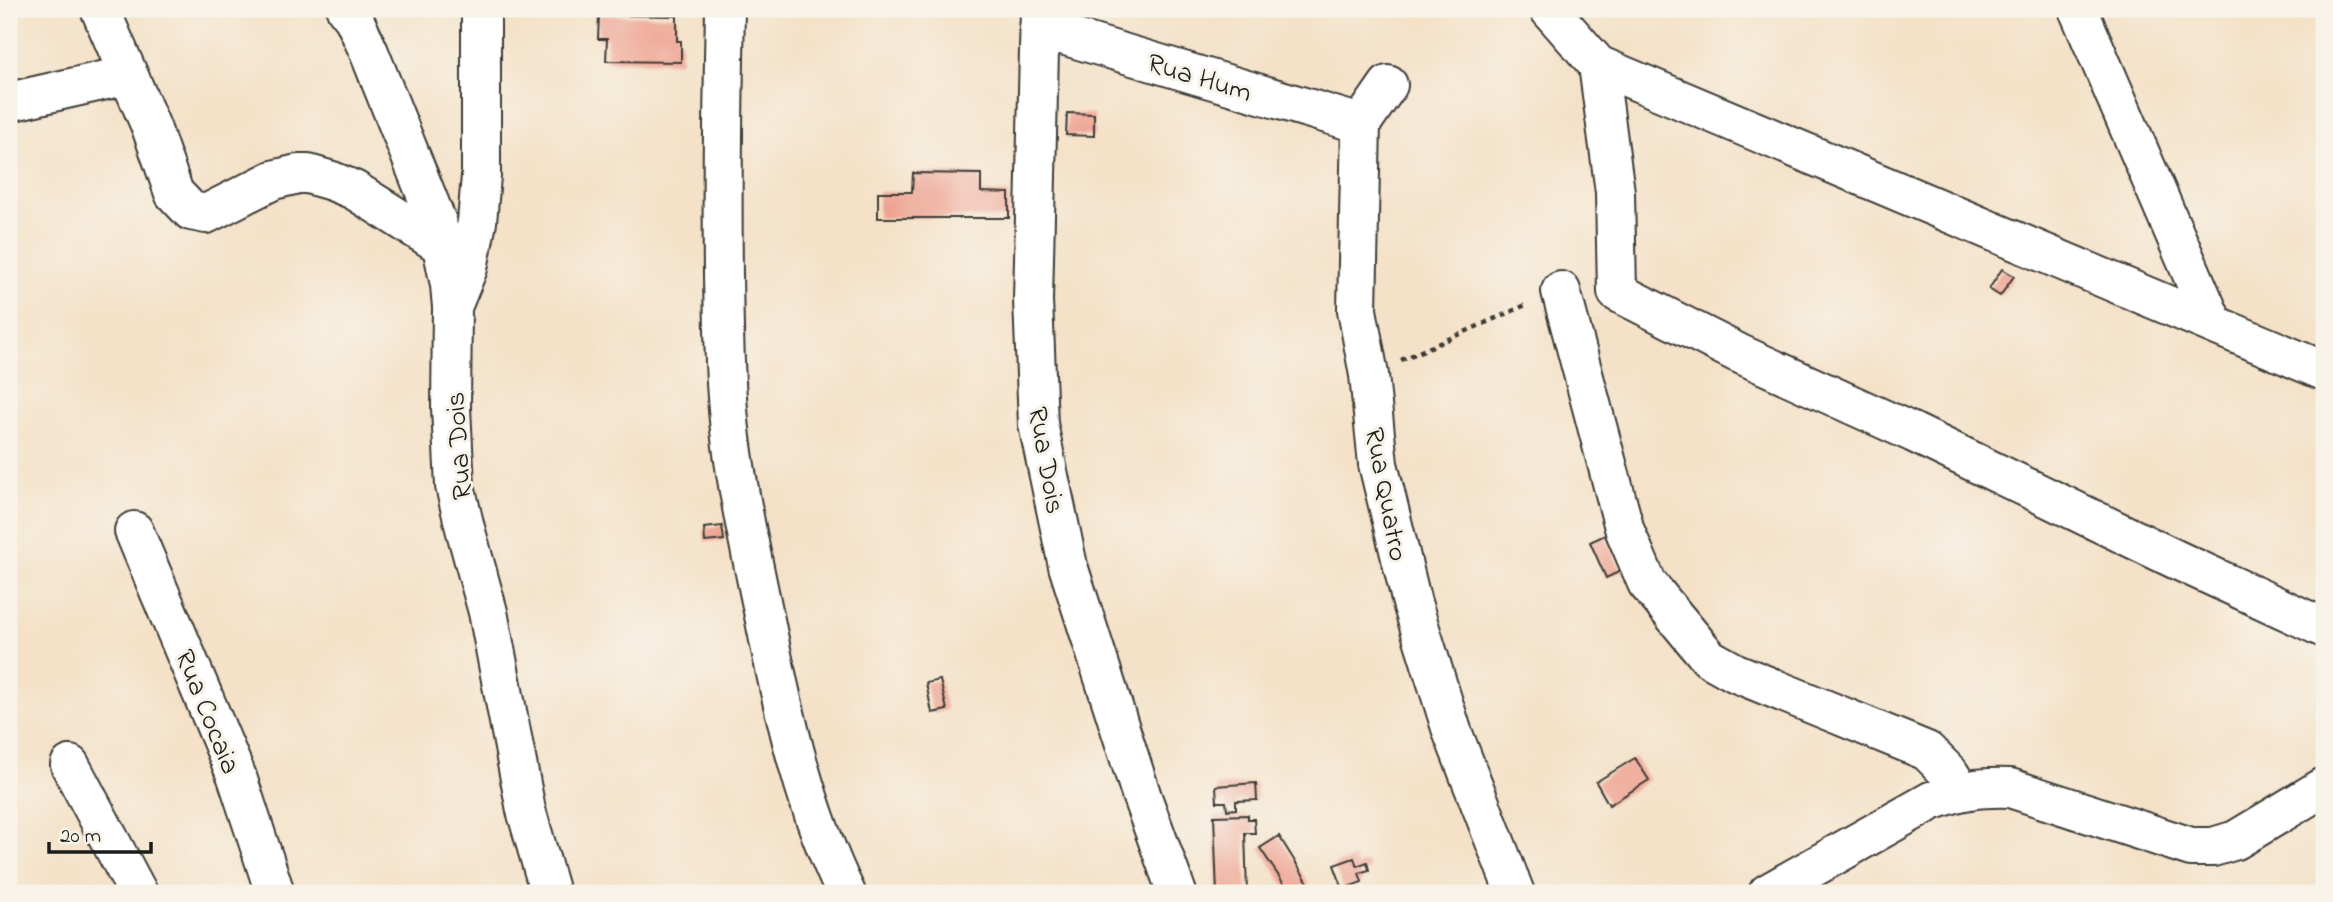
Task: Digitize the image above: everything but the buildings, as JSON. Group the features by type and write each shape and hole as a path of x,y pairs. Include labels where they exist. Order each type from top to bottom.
{"street":[{"path":"100,9 151,127 174,193 191,211 206,214 274,180 308,174 354,190 441,245"},
{"name":"Rua Dois","path":"346,9 360,31 437,222 452,307 451,408 455,486 488,612 526,810 550,893"},
{"path":"452,307 468,268 477,222 481,176 481,9"},
{"path":"725,9 723,233 726,382 731,437 779,693 820,831 846,893"},
{"path":"1549,9 1598,65 2324,371"},
{"path":"2078,9 2213,323"},
{"name":"Rua Dois","path":"1039,18 1033,300 1038,424 1068,566 1086,628 1177,893"},
{"name":"Rua Hum","path":"1039,18 1360,124"},
{"path":"1598,65 1615,192 1617,292 1738,353 1914,433 2324,628"},
{"path":"9,102 128,75"},
{"path":"1360,124 1388,85"},
{"name":"Rua Quatro","path":"1360,124 1357,310 1369,375 1378,464 1412,603 1452,731 1514,893"},
{"path":"1560,291 1625,531 1647,583 1709,659 1927,751 1949,773 1960,790"},
{"name":"Rua Cocaia","path":"134,531 237,777 275,893"},
{"path":"70,765 138,893"},
{"path":"1768,893 1931,801 1960,790 2010,788 2191,847 2213,848 2236,841 2324,787"}],"path":[{"path":"1369,375 1560,291"}]}
